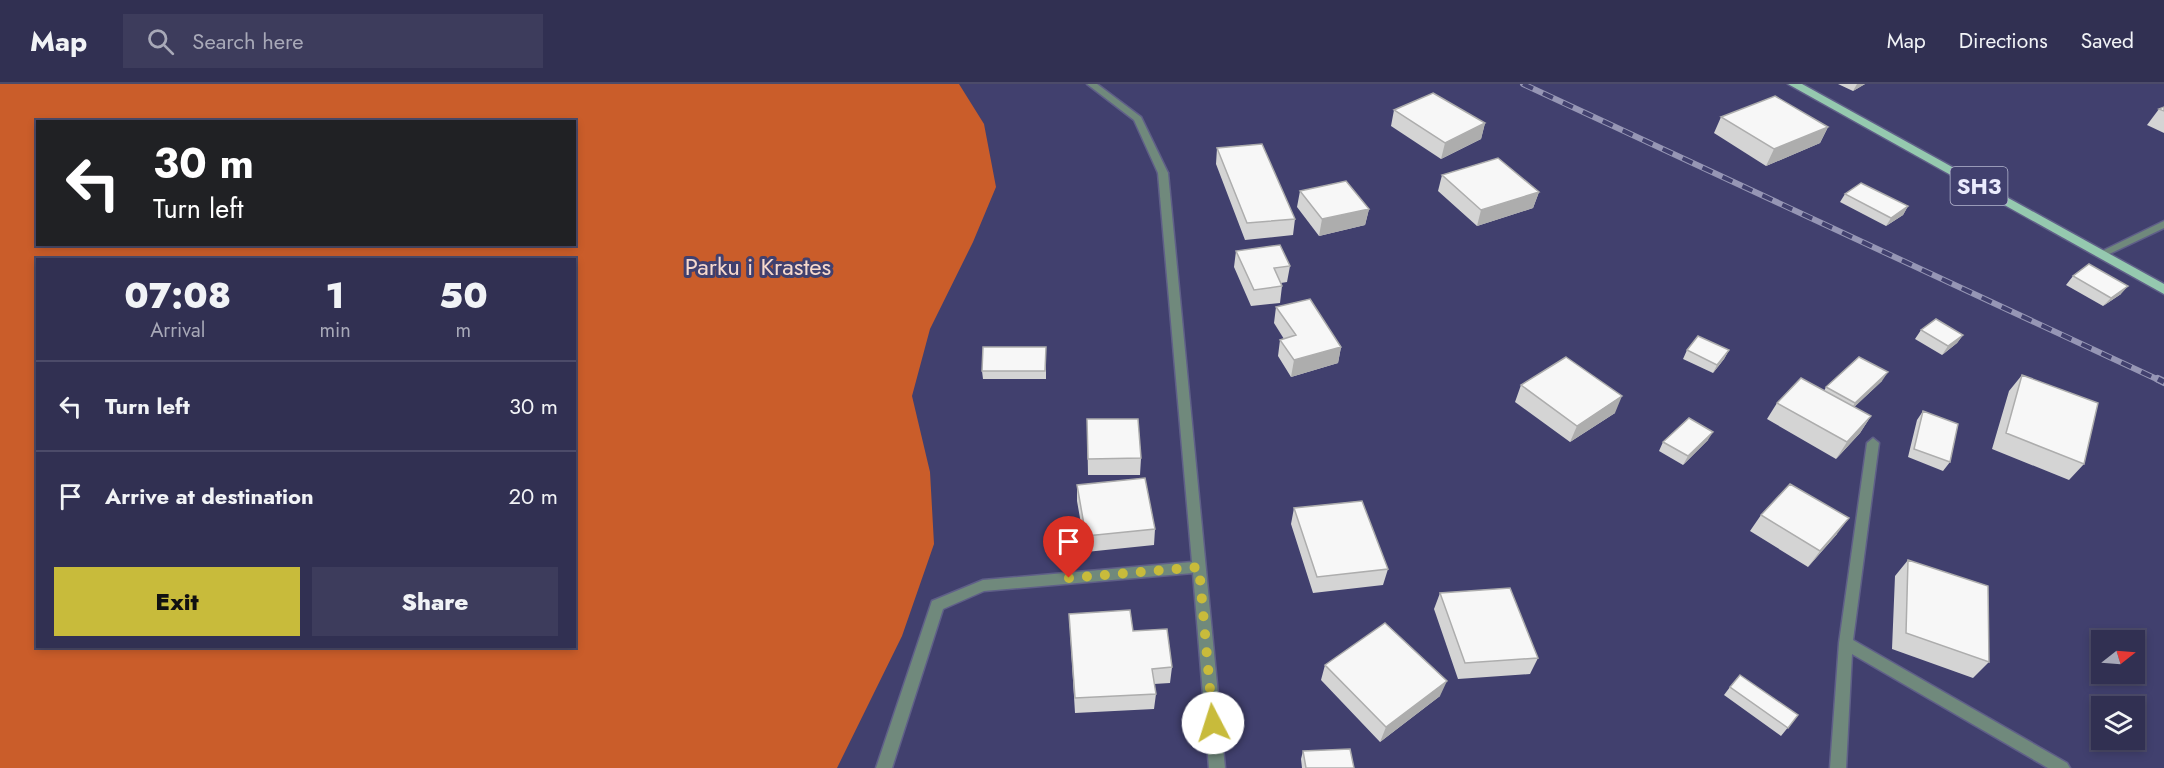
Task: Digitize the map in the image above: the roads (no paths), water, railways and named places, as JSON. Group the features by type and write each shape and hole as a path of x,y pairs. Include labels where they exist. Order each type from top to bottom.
{"main road":[{"name":"SH3","path":"1794,84 2164,290"}],"street":[{"path":"1092,84 1138,118 1163,173 1217,768"},
{"path":"2101,254 2164,224"},
{"path":"1838,768 1846,643 1873,443"},
{"path":"885,768 937,604 983,585 1199,567"},
{"path":"1846,643 2062,768"}],"railway":[{"path":"1523,84 2161,381"},
{"path":"2158,379 2164,382"}],"park label":[{"name":"Parku i Krastes","path":"758,267"}]}
